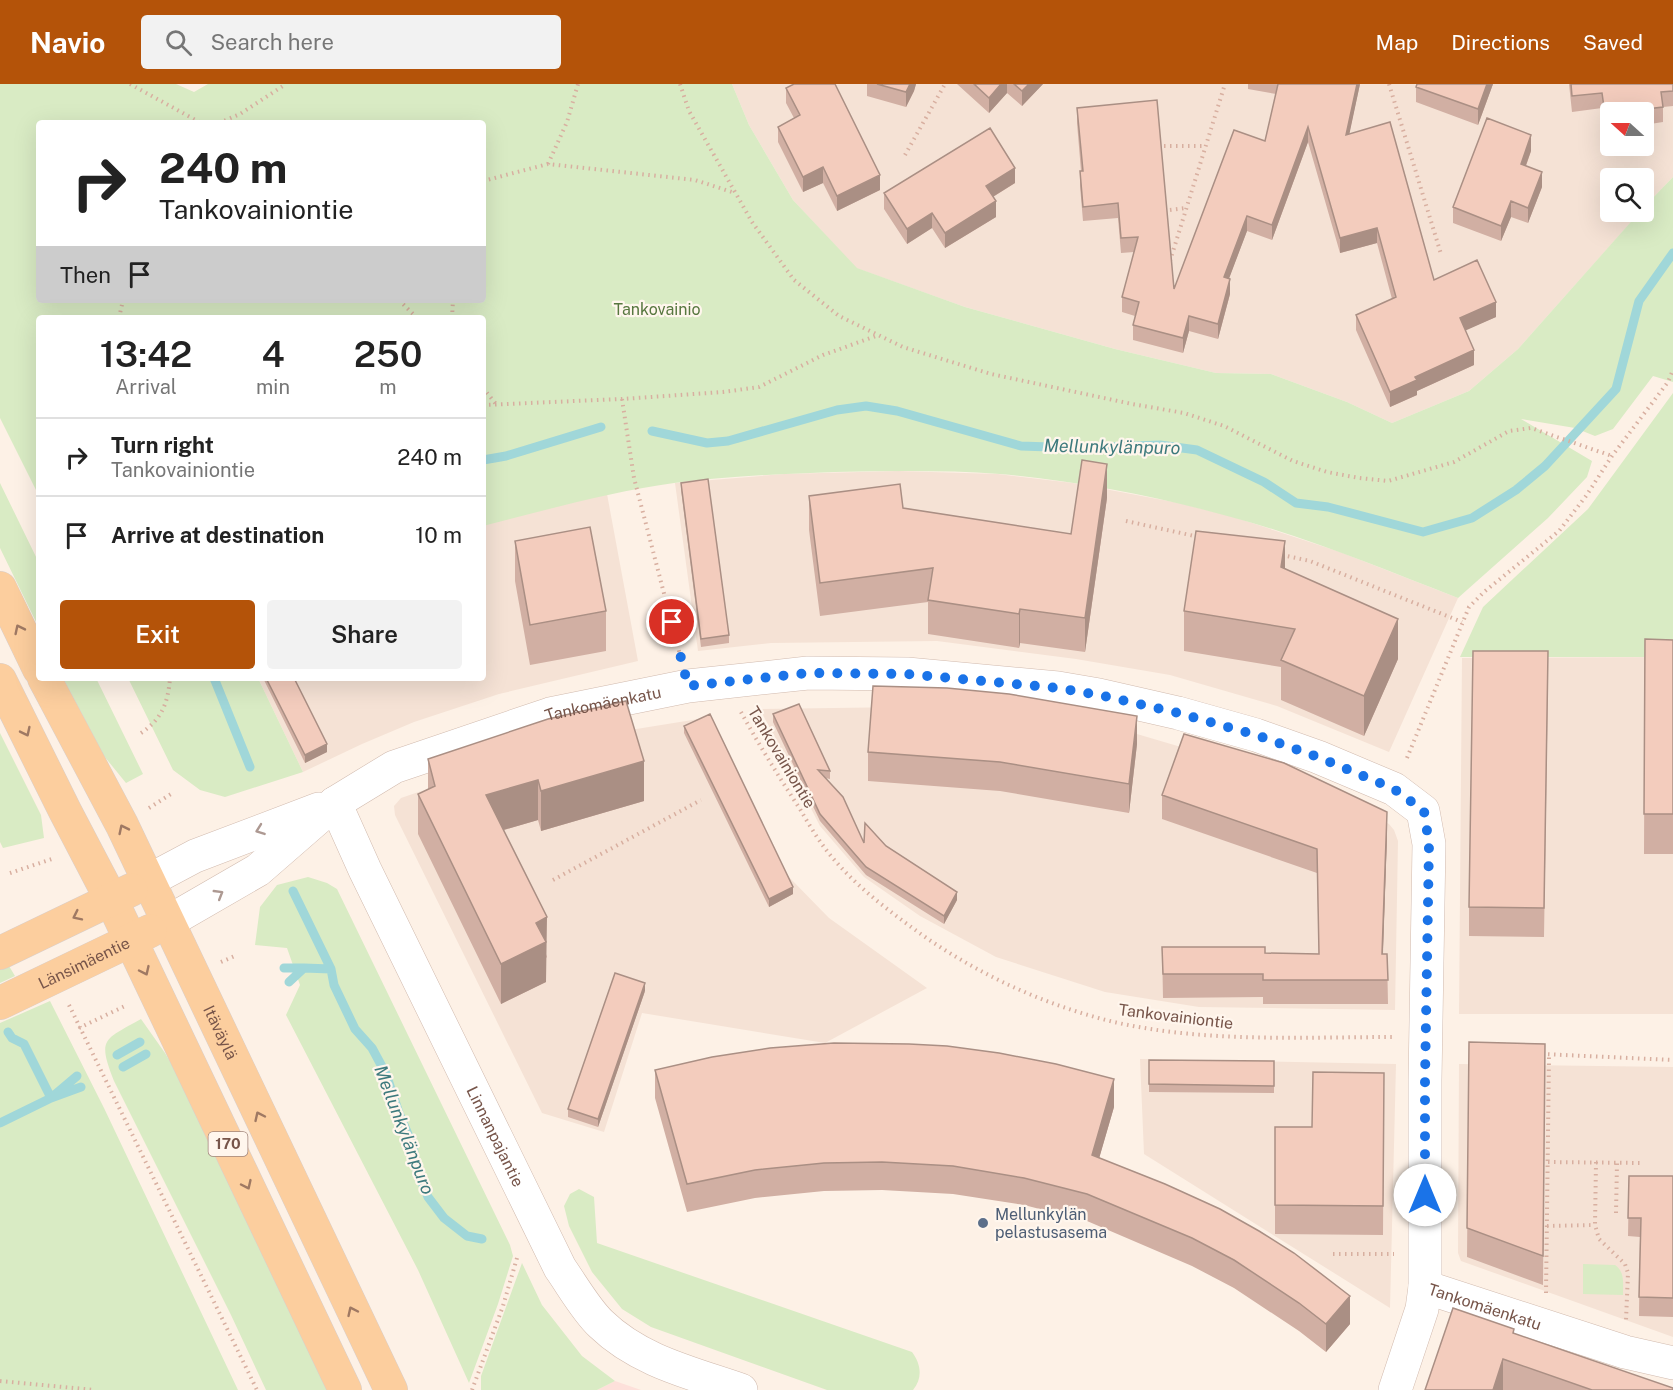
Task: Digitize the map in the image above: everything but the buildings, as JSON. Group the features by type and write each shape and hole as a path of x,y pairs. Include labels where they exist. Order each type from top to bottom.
{"main road":[{"path":"0,588 36,663"},
{"name":"170","path":"0,680 111,899 345,1390"},
{"name":"Itäväylä","path":"46,681 122,825 391,1390"},
{"path":"0,953 148,881"},
{"name":"Länsimäentie","path":"0,1003 168,922"}],"street":[{"name":"Tankomäenkatu","path":"168,922 258,870 335,803 394,767 550,714 688,686 808,673 907,674 1058,688 1099,695 1256,735 1318,757 1394,789 1424,811 1429,844 1425,1287 1625,1352 1673,1363"},
{"name":"Tankomäenkatu","path":"148,881 195,856 335,803"},
{"name":"Linnanpajantie","path":"335,803 365,870 560,1268 600,1323 626,1344 653,1360 741,1390"},
{"path":"1395,1390 1422,1310 1425,1287"}],"path":[{"path":"130,84 196,120"},
{"path":"226,120 240,114 286,84"},
{"path":"548,164 567,122 578,84"},
{"path":"680,84 690,111 735,193 752,222 794,280 839,316 903,347 991,374 1120,402 1184,413 1224,426 1293,461 1327,472 1359,478 1388,481 1454,462 1509,431 1531,428 1612,456"},
{"path":"905,154 945,84"},
{"path":"1168,267 1225,84"},
{"path":"1389,84 1441,254"},
{"path":"1164,146 1206,146"},
{"path":"486,180 548,164 695,180 735,193"},
{"path":"1170,210 1186,208"},
{"path":"402,303 414,315"},
{"path":"486,405 622,399 723,392 759,387 823,355 880,335"},
{"path":"1394,789 1469,607 1559,531 1612,456 1670,382 1673,370"},
{"path":"486,392 496,404"},
{"path":"622,399 634,478 663,582 688,686"},
{"path":"1126,521 1207,538"},
{"path":"1276,554 1310,561 1462,622"},
{"path":"141,733 155,723 164,709 170,681"},
{"name":"Tankovainiontie","path":"737,704 760,748 827,851 871,897 950,955 1008,985 1064,1007 1115,1022 1174,1031 1247,1037 1404,1037 1426,1040"},
{"path":"553,880 701,800"},
{"path":"68,1002 257,1390"},
{"path":"1535,1052 1549,1055 1673,1060"},
{"path":"1546,1303 1549,1055"},
{"path":"1548,1162 1643,1163"},
{"path":"1596,1162 1595,1226 1599,1239 1625,1264 1628,1274 1626,1321"},
{"path":"1617,1162 1617,1213"},
{"path":"1547,1226 1595,1226"},
{"path":"472,1390 503,1306 519,1248"},
{"path":"1334,1254 1401,1254"},
{"path":"0,1381 95,1390"}],"shaded area":[{"path":"732,84 1673,84 1673,177 1654,197 1654,168 1600,168 1600,222 1631,222 1518,349 1469,391 1392,423 1347,402 1271,374 1216,373 1115,349 965,307 856,268 793,200 749,125"},
{"path":"898,471 998,474 1073,483 1179,503 1234,517 1340,552 1458,598 1389,752 1277,706 1170,675 1076,659 937,641 771,643 698,651 675,483 784,474"},
{"path":"607,494 638,661 499,694 414,722 303,772 259,681 486,681 486,521"},
{"path":"1673,657 1673,1014 1459,1014 1462,658"},
{"path":"905,707 1120,729 1269,773 1349,804 1389,824 1398,841 1395,1010 1199,1007 1105,992 996,957 920,916 864,877 820,826 760,709"},
{"path":"711,717 787,875 829,918 927,988 825,1043 642,1013 604,1132 542,1113 395,815 394,806 401,798 515,759 599,735"},
{"path":"1140,1059 1396,1064 1390,1308 1144,1154"},
{"path":"1459,1064 1673,1067 1673,1337 1461,1261 1458,1253"},
{"path":"615,1381 641,1390 597,1390"}],"green space":[{"name":"Tankovainio","path":"0,84 176,84 194,92 208,84 732,84 749,125 793,200 857,268 965,307 1115,349 1216,373 1271,374 1347,402 1392,423 1469,391 1518,349 1631,222 1654,222 1654,197 1673,177 1673,382 1653,376 1613,429 1595,436 1575,428 1521,419 1592,461 1587,477 1548,518 1458,598 1317,544 1231,517 1116,490 1000,474 938,471 834,472 694,481 602,496 486,525 486,315 36,315 36,490 0,418"},
{"path":"1673,393 1673,657 1460,657 1483,607 1588,509"},
{"path":"0,483 36,557 36,622 0,548"},
{"path":"65,681 97,681 143,774 126,783 104,756"},
{"path":"129,681 259,681 303,772 225,797 200,790 173,770"},
{"path":"0,733 41,815 44,838 3,848 0,842"},
{"path":"308,877 337,889 510,1245 513,1256 469,1383 418,1270 286,1015 300,985 287,948 255,945 260,907 277,885"},
{"path":"9,966 15,976 0,983 0,970"},
{"path":"50,1001 104,1108 238,1390 0,1390 0,1023"},
{"path":"141,1019 180,1078 330,1390 266,1390 109,1067 105,1048 107,1042"},
{"path":"579,1189 594,1197 597,1243 912,1352 920,1371 916,1385 913,1390 827,1390 651,1327 622,1309 592,1272 569,1226 564,1206 570,1194"},
{"path":"522,1263 542,1305 582,1356 615,1381 597,1390 481,1390 481,1376"},
{"path":"1583,1264 1615,1265 1622,1274 1623,1295 1583,1294"}],"waterway":[{"name":"Mellunkylänpuro","path":"652,431 707,443 728,441 837,410 866,406 897,411 1021,446 1079,448 1160,445 1197,450 1264,482 1296,503 1328,507 1423,532 1472,518 1516,490 1545,466 1616,389 1639,301 1673,253"},
{"name":"Mellunkylänpuro","path":"486,459 506,456 601,427"},
{"name":"Mellunkylänpuro","path":"215,681 250,767"},
{"name":"Mellunkylänpuro","path":"293,891 331,969"},
{"name":"Mellunkylänpuro","path":"284,968 304,968"},
{"name":"Mellunkylänpuro","path":"289,982 304,968 331,969 334,985 355,1029 372,1048 386,1074 413,1146 417,1171 428,1197 444,1218 467,1236 482,1239"},
{"path":"8,1032 12,1038 24,1044 51,1098 77,1076"},
{"name":"Mellunkylänpuro","path":"117,1055 140,1042"},
{"name":"Mellunkylänpuro","path":"123,1067 146,1054"},
{"name":"Mellunkylänpuro","path":"0,1123 51,1098 81,1087"}],"place":[{"name":"Mellunkylän pelastusasema","path":"983,1223"}],"route":[{"path":"672,622 688,686 808,673 907,674 1058,688 1178,713 1256,735 1318,757 1394,789 1424,811 1429,844 1425,1195"}]}
